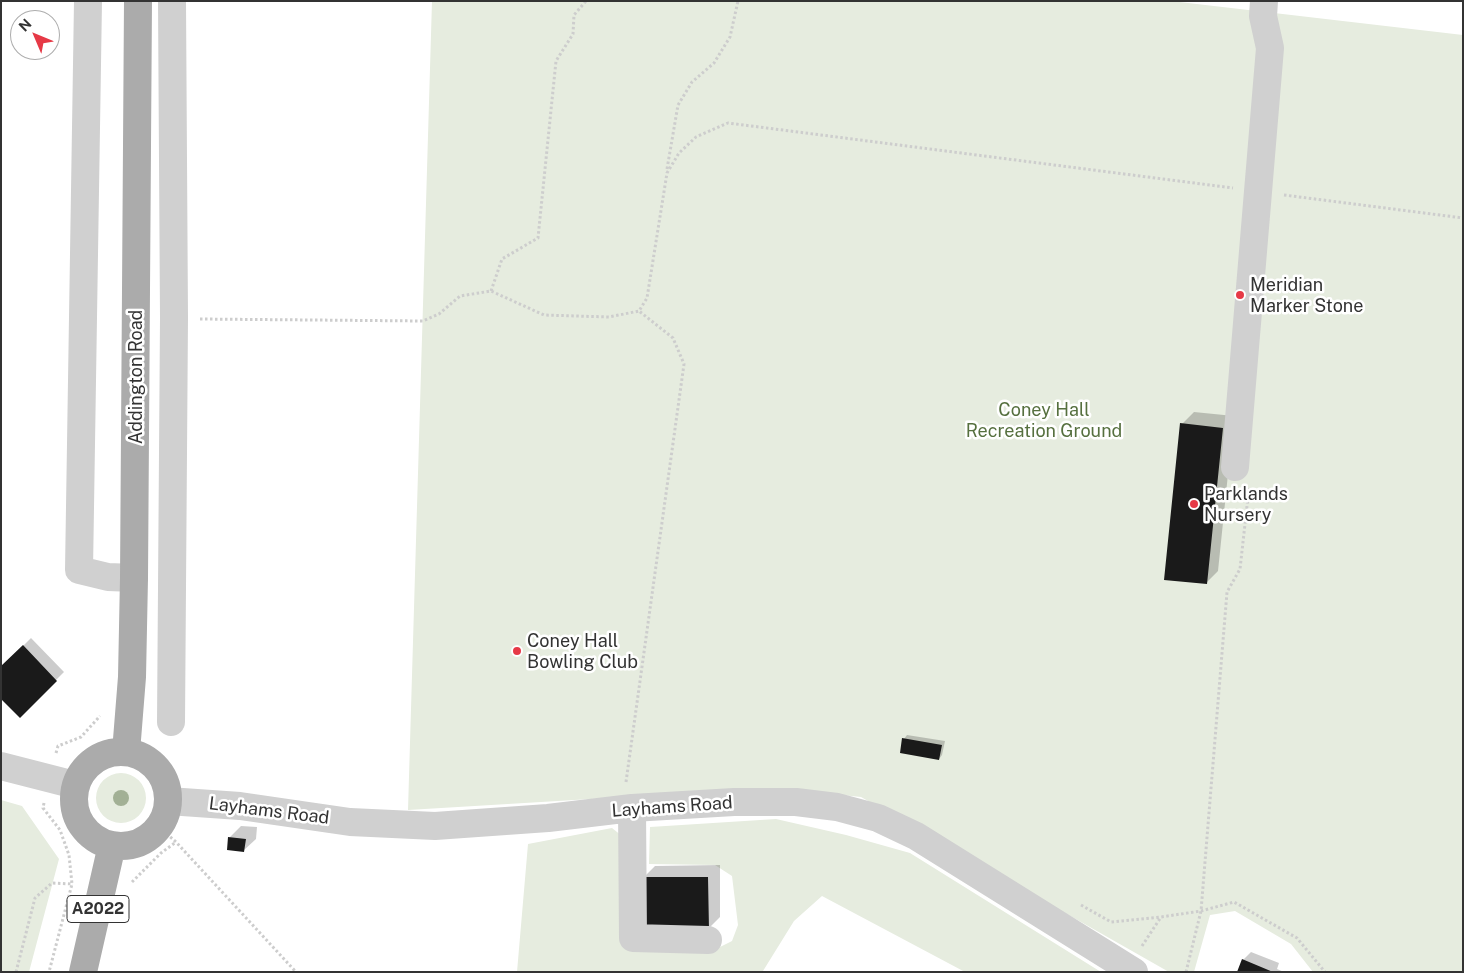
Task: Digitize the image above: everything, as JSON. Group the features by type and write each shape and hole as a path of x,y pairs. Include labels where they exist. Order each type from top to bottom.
{"main road":[{"name":"Addington Road","path":"126,752 132,677 134,578 138,1"},
{"path":"126,752 142,757 155,767 164,780 168,801 166,812 167,834 148,837 136,844 121,847 94,838 83,829 76,816 73,802 75,785 83,771 95,760 110,753 126,752"},
{"name":"A2022","path":"83,972 112,845"}],"street":[{"path":"88,1 79,570 108,577 134,578"},
{"path":"170,722 174,318 172,1"},
{"path":"1235,467 1270,48 1263,8"},
{"path":"132,677 169,680"},
{"path":"1,766 75,785"},
{"path":"629,795 634,938 708,940"},
{"name":"Layhams Road","path":"168,801 240,806 350,822 434,826 548,818 629,795 734,802 782,802 837,807 878,818 934,846 1131,970"}],"path":[{"path":"491,291 502,259 538,238 556,61 573,34 574,15 586,1"},
{"path":"174,318 422,321 439,314 460,296 491,291 544,315 609,318 639,311 647,298 678,105 692,82 714,63 730,37 738,1"},
{"path":"667,172 679,153 696,137 728,123 1463,218"},
{"path":"629,795 684,364 673,338 639,311"},
{"path":"1186,972 1200,911 1226,592 1240,569 1250,480 1235,467"},
{"path":"58,746 81,737 99,719 102,711"},
{"path":"43,808 60,830 69,855 72,884 49,972"},
{"path":"102,892 124,898 134,878 167,834 296,972"},
{"path":"16,972 35,898 52,884 72,884"},
{"path":"1131,970 1161,917 1200,911 1234,902 1297,938 1325,972"}],"green space":[{"name":"Coney Hall Recreation Ground","path":"432,1 1171,1 1463,35 1463,972 1313,972 1291,944 1235,911 1210,915 1194,972 1169,972 861,797 774,788 408,810"},
{"path":"121,773 131,775 139,780 144,788 146,798 144,808 139,816 131,821 121,823 111,821 103,816 98,808 96,798 98,788 103,780 111,775"},
{"path":"1,800 22,806 59,859 29,972 1,972"},
{"path":"776,819 846,835 910,853 1101,972 965,972 822,896 794,921 763,971 517,972 528,844 612,828 622,836 620,935 720,947 732,941 738,925 732,876 715,865 649,864 650,827"}],"building":[{"name":"Parklands Nursery","path":"1180,423 1223,428 1207,584 1164,580"},
{"path":"23,645 57,681 20,718 1,699 1,666"},
{"path":"902,738 942,745 939,760 900,753"},
{"path":"228,837 246,839 244,852 227,850"},
{"path":"642,877 708,877 709,930 642,931"},
{"path":"1242,959 1273,972 1237,972"}],"place":[{"name":"Meridian Marker Stone","path":"1240,295"},
{"name":"Parklands Nursery","path":"1194,504"},
{"name":"Coney Hall Bowling Club","path":"517,651"}]}
